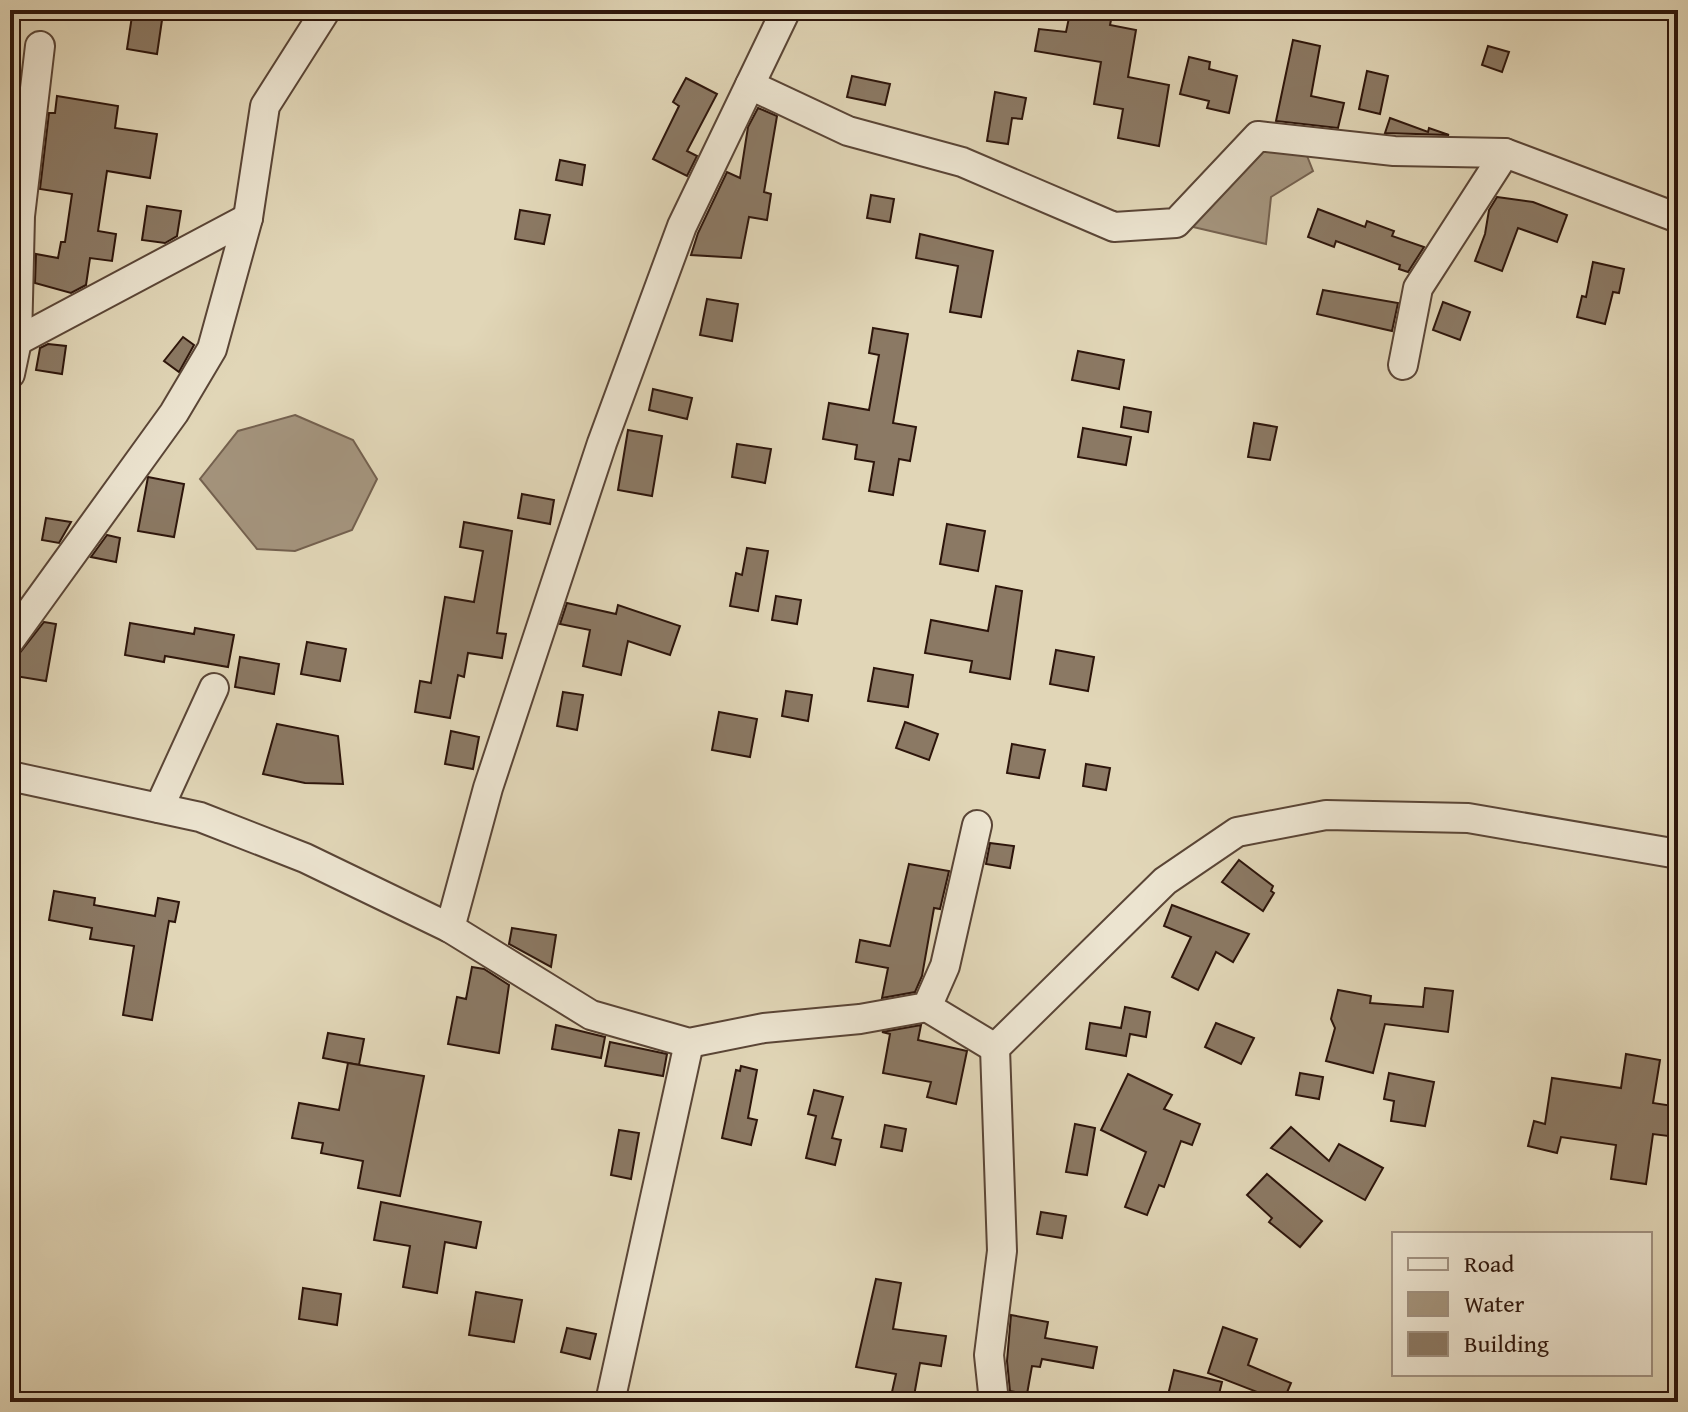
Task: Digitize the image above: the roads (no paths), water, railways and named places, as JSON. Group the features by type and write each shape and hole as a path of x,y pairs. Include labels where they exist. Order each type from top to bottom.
{"street":[{"path":"10,640 174,413 212,349 248,218 265,106 326,10"},
{"path":"450,928 488,788 602,443 682,226 786,10"},
{"path":"10,374 15,215 40,46"},
{"path":"750,85 848,131 962,162 1114,227 1176,223 1258,136 1394,151 1505,153 1678,218"},
{"path":"1403,365 1418,288 1505,153"},
{"path":"13,341 248,218"},
{"path":"159,808 214,688"},
{"path":"10,776 200,817 305,858 450,928 591,1015 689,1043 764,1028 860,1019 927,1007 995,1048"},
{"path":"994,1402 989,1355 1002,1251 995,1048 1165,881 1237,832 1326,815 1468,818 1678,854"},
{"path":"927,1007 945,966 977,825"},
{"path":"610,1402 689,1043"}],"water":[{"path":"1296,128 1313,171 1271,197 1266,244 1176,223 1183,195"},
{"path":"295,415 353,440 377,479 352,530 295,551 257,549 200,479 238,431"}]}
